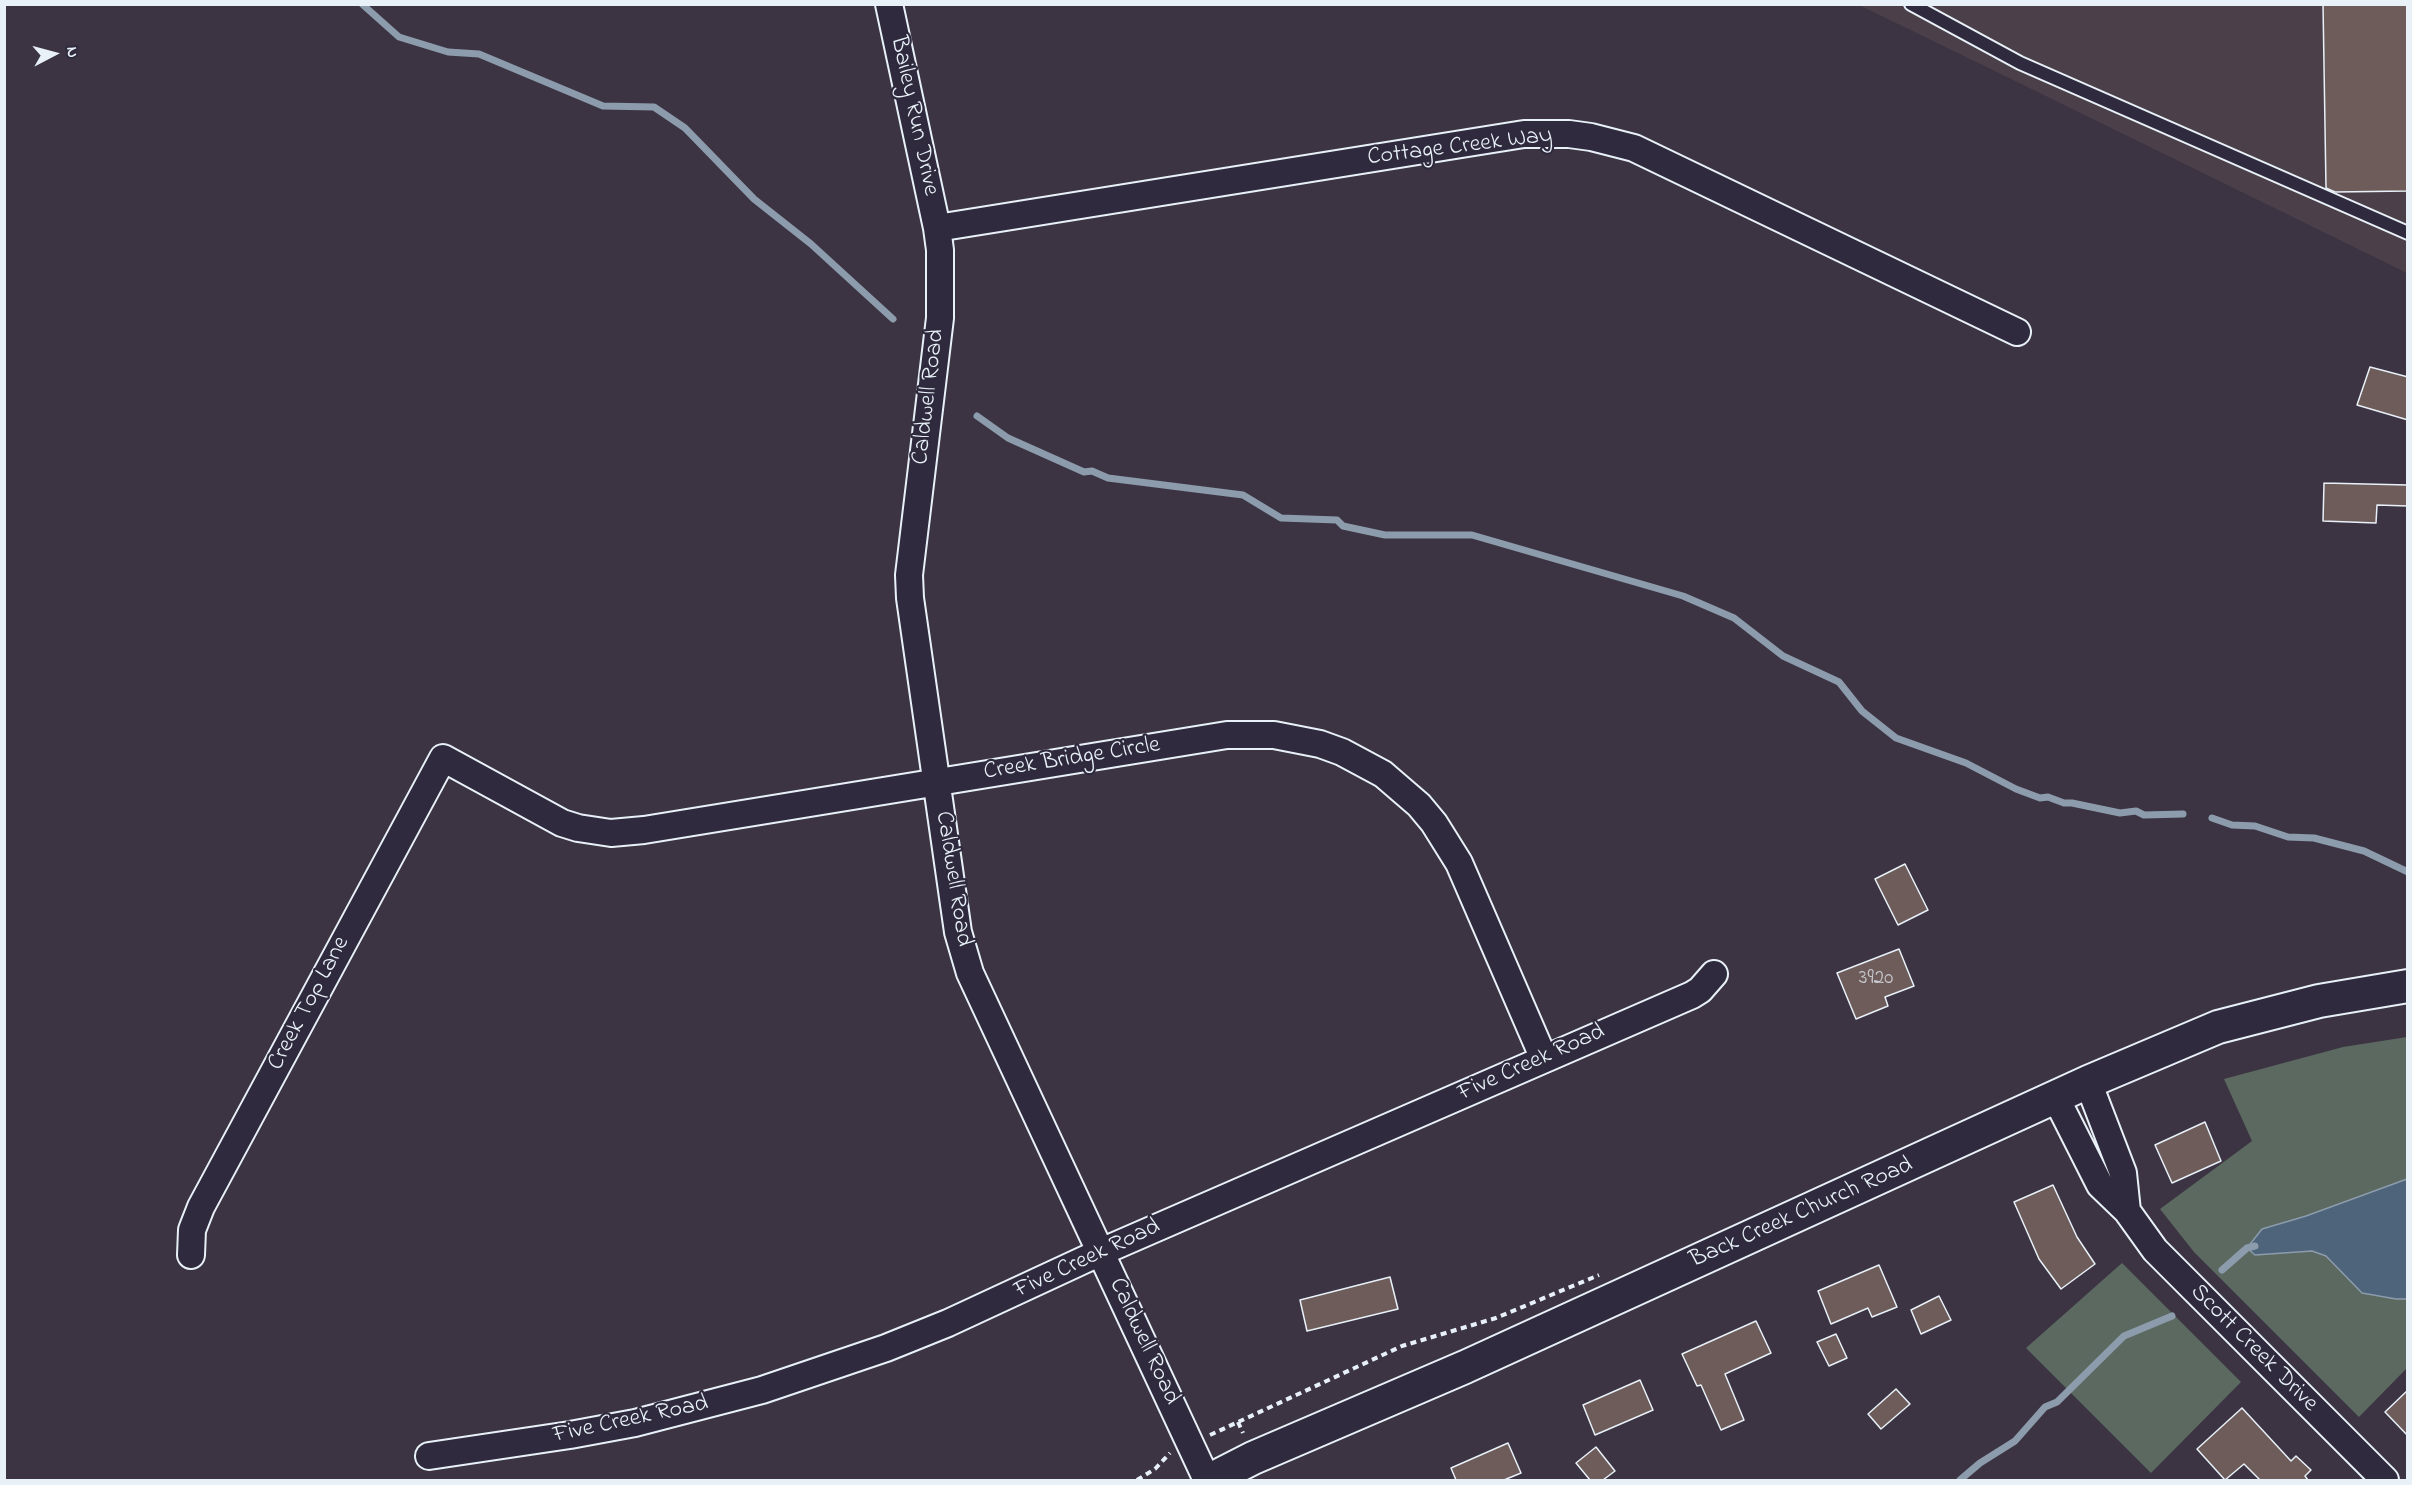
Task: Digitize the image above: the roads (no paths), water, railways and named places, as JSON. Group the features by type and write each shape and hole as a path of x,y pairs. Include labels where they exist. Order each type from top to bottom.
{"street":[{"name":"Bailey Run Drive","path":"889,4 937,228"},
{"name":"Cottage Creek Way","path":"937,228 1524,134 1569,134 1613,141 1634,148 2017,332"},
{"name":"Caldwell Road","path":"937,228 942,273 940,318 910,551 909,575 910,598 958,932 970,973 1208,1480"},
{"name":"Creek Bridge Circle","path":"443,758 562,823 611,833 1227,735 1274,735 1309,741 1342,752 1383,774 1419,805 1447,842 1544,1059"},
{"name":"Creek Top Lane","path":"191,1255 192,1230 201,1207 443,758"},
{"name":"Five Creek Road","path":"429,1456 635,1423 762,1390 886,1348 948,1323 1101,1252 1692,995 1714,974"},
{"name":"Back Creek Church Road","path":"1208,1480 1465,1367 2088,1082 2218,1027 2319,1001 2408,986"},
{"name":"Scott Creek Drive","path":"2088,1082 2123,1173 2127,1211"},
{"name":"Scott Creek Drive","path":"2056,1098 2100,1185 2127,1211 2155,1250 2385,1480"}],"lane":[{"path":"1911,4 2020,63 2408,232"}],"water":[{"path":"2407,1179 2407,1299 2362,1293 2326,1256 2312,1251 2255,1255 2247,1248 2262,1229 2306,1216"}],"waterway":[{"path":"362,4 399,37 448,52 479,54 603,106 654,107 685,128 754,199 811,244 893,319"},
{"path":"977,416 1008,438 1084,472 1092,471 1108,478 1243,495 1281,518 1337,520 1343,526 1385,535 1472,535 1683,596 1734,618 1783,656 1839,682 1862,711 1896,738 1966,763 2016,789 2040,798 2048,797 2064,803 2120,813 2136,811 2144,815 2183,814"},
{"path":"2212,818 2232,825 2255,826 2288,837 2314,838 2364,851 2408,872"},
{"path":"2222,1270 2247,1248 2255,1246"},
{"path":"1960,1480 1980,1463 2015,1441 2045,1407 2057,1402 2124,1336 2172,1316"}]}
